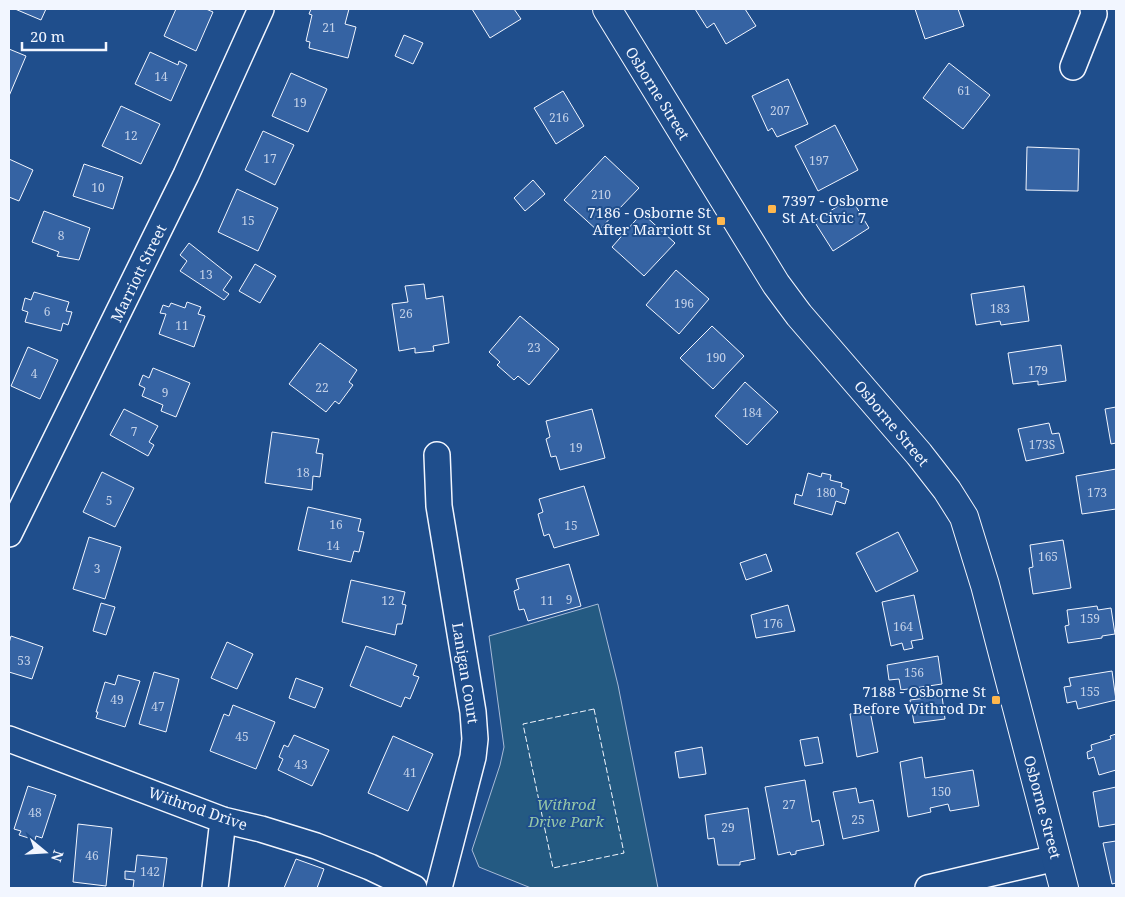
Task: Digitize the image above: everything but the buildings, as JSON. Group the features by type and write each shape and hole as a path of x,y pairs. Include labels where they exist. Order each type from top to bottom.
{"street":[{"name":"Marriott Street","path":"9,534 186,175 261,9"},
{"name":"Osborne Street","path":"607,9 776,284 799,315 919,454 947,490 964,517 985,585 1064,888"},
{"path":"1073,67 1094,14 1093,9"},
{"name":"Lanigan Court","path":"437,455 439,506 473,712 475,739 471,763 439,888"},
{"name":"Withrod Drive","path":"9,739 223,820 261,829 316,846 370,867 414,888"},
{"path":"215,888 223,820"},
{"path":"928,888 1056,858"}],"green space":[{"name":"Withrod Drive Park","path":"598,604 618,685 658,888 531,888 479,867 472,850 500,765 504,747 489,636"}],"fence":[{"path":"594,709 624,853 553,868 523,724 594,709"}],"place":[{"name":"7397 - Osborne St At Civic 7","path":"772,209"},
{"name":"7186 - Osborne St After Marriott St","path":"721,221"},
{"name":"7188 - Osborne St Before Withrod Dr","path":"996,700"}]}
